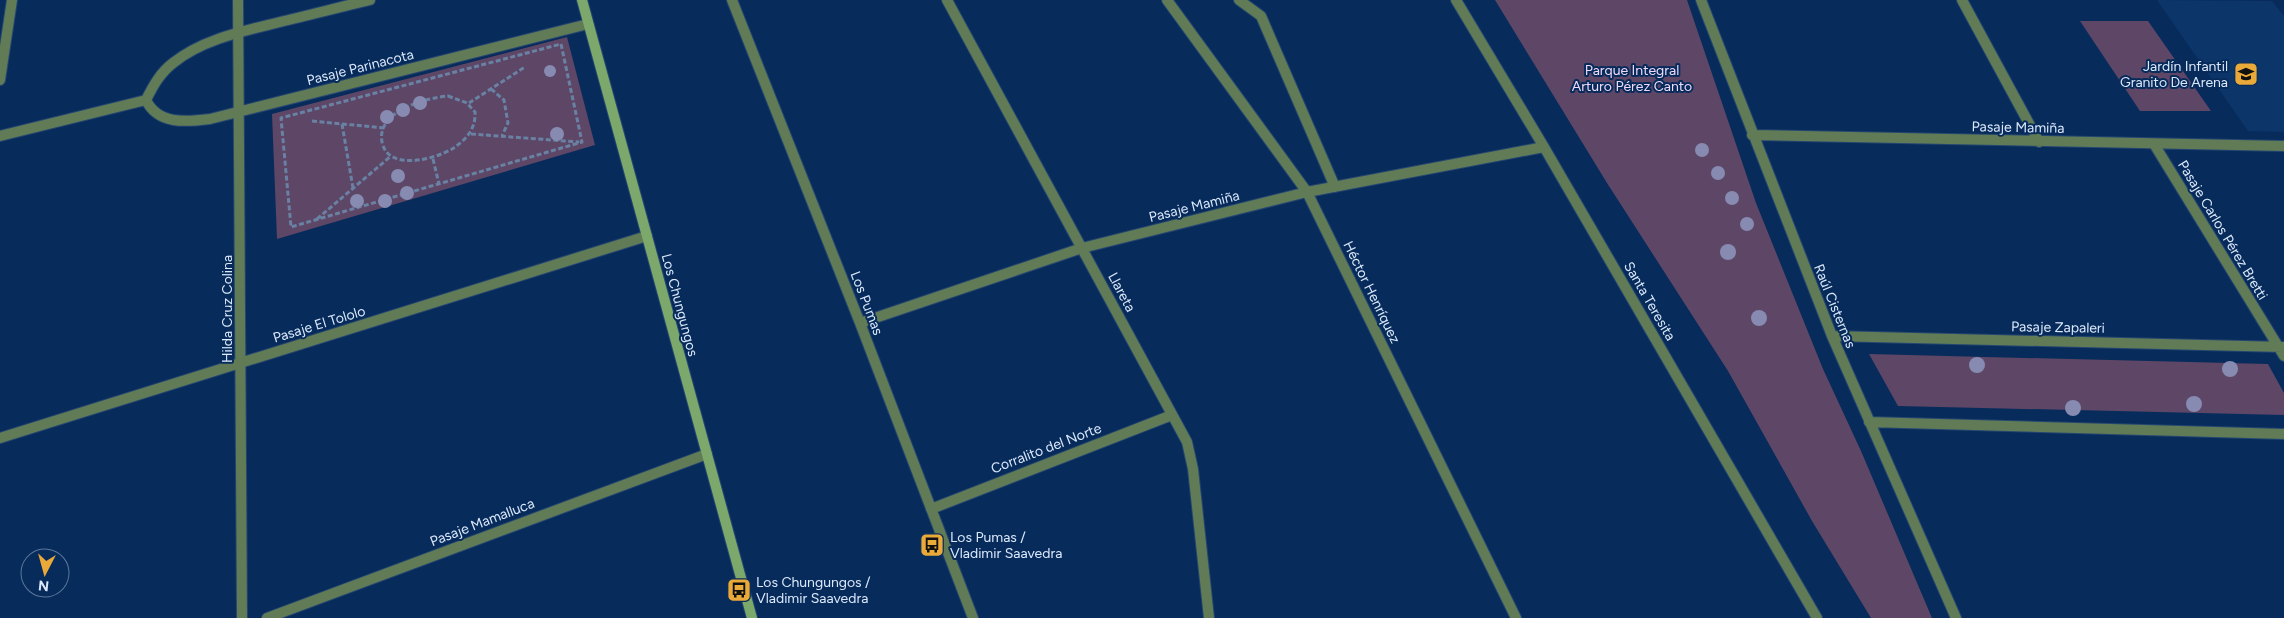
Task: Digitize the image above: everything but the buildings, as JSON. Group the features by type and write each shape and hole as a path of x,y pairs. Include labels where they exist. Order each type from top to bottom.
{"street":[{"path":"0,80 12,0"},
{"name":"Hilda Cruz Colina","path":"238,0 242,618"},
{"path":"0,136 146,100 157,79 174,62 202,46 238,33 370,0"},
{"name":"Los Chungungos","path":"582,0 752,618"},
{"name":"Los Pumas","path":"732,0 860,323 973,618"},
{"name":"Llareta","path":"947,0 1187,442 1191,456 1208,618"},
{"name":"Héctor Henríquez","path":"1167,0 1307,192 1516,618"},
{"path":"1240,0 1261,16 1336,187"},
{"name":"Santa Teresita","path":"1456,0 1544,147 1817,618"},
{"name":"Raúl Cisternas","path":"1701,0 1752,135 1832,336 1956,618"},
{"path":"1962,0 2039,142"},
{"name":"Pasaje Parinacota","path":"146,100 153,113 164,118 178,121 210,119 588,24"},
{"name":"Pasaje Mamiña","path":"1752,135 2284,146"},
{"name":"Pasaje Carlos Pérez Bretti","path":"2154,144 2282,350"},
{"name":"Pasaje Mamiña","path":"860,323 1082,248 1307,192 1544,147"},
{"name":"Pasaje El Tololo","path":"0,438 647,236"},
{"name":"Pasaje Zapaleri","path":"1832,336 2282,350"},
{"name":"Corralito del Norte","path":"931,509 1172,415"},
{"path":"1869,422 2284,434"},
{"name":"Pasaje Mamalluca","path":"267,618 707,454"}],"path":[{"path":"545,54 561,44"},
{"path":"281,118 561,44"},
{"path":"561,44 582,142"},
{"path":"469,103 530,64"},
{"path":"490,89 504,100 508,123 502,136"},
{"path":"448,96 469,103 476,113 476,123 471,134 462,144 448,153 417,161 402,160 391,156 383,148 381,139 384,128 392,117 418,101 448,96"},
{"path":"281,118 298,120"},
{"path":"281,118 291,227 582,142"},
{"path":"307,120 384,128"},
{"path":"342,124 353,188"},
{"path":"471,134 582,142"},
{"path":"316,220 391,156"},
{"path":"433,158 439,184"}],"shaded area":[{"name":"Jardín Infantil Granito De Arena","path":"2157,0 2272,1 2284,16 2284,132 2248,131"}],"green space":[{"name":"Parque Integral Arturo Pérez Canto","path":"1495,0 1687,0 1756,203 1823,369 1861,451 1932,618 1871,618 1812,521 1728,371 1607,183"},
{"path":"2080,21 2148,21 2211,111 2140,111"},
{"path":"567,37 595,145 277,239 272,114"},
{"path":"1869,354 2268,364 2284,393 2284,415 1898,406"}],"place":[{"name":"Jardín Infantil Granito De Arena","path":"2246,74"},
{"name":"Los Pumas / Vladimir Saavedra","path":"932,545"},
{"name":"Los Chungungos / Vladimir Saavedra","path":"739,590"}]}
